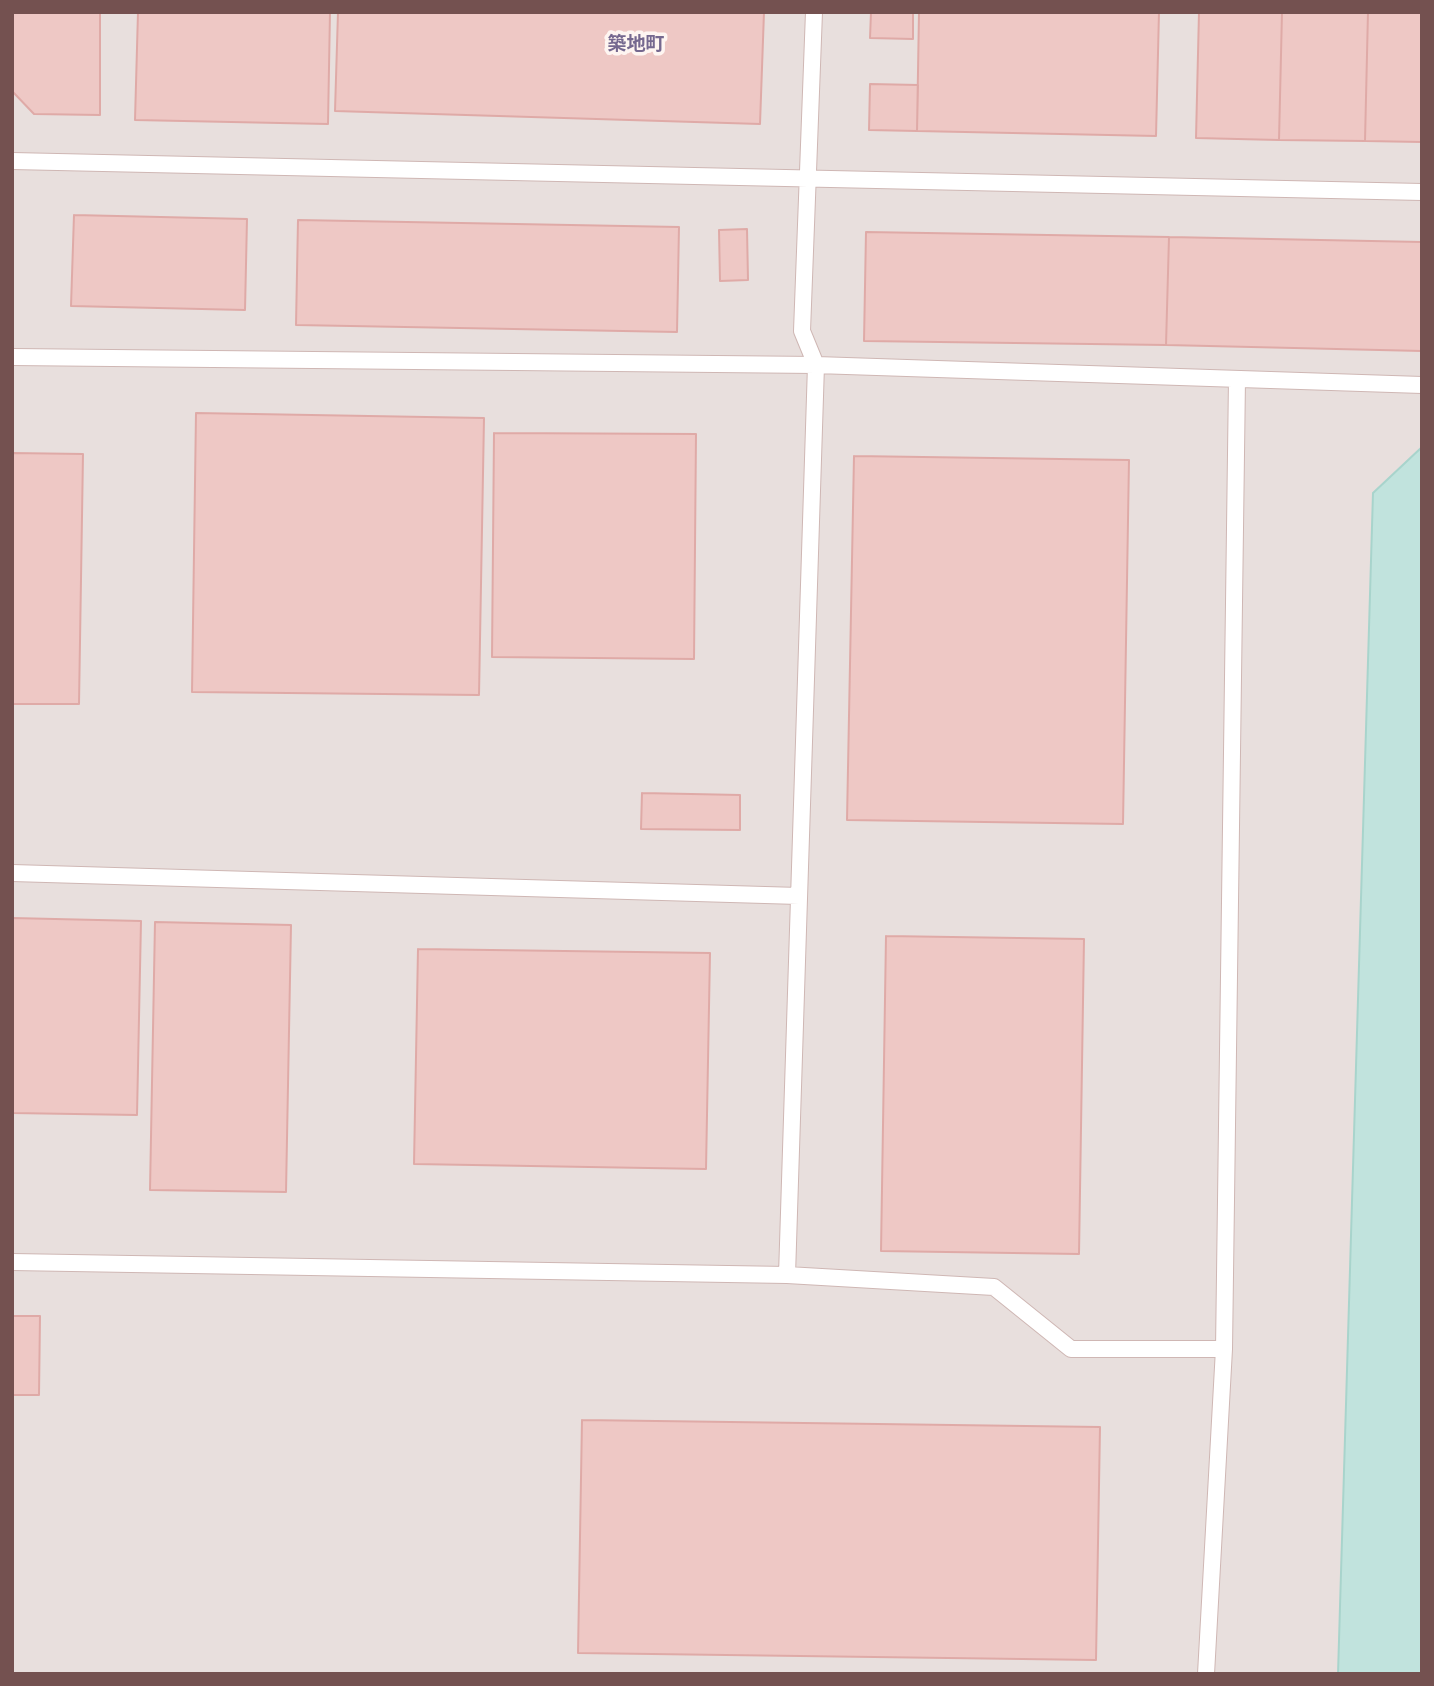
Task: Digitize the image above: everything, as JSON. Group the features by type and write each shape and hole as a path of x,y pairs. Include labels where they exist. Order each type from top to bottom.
{"lane":[{"path":"787,1275 816,365 802,331 814,12"},
{"path":"12,161 1422,192"},
{"path":"12,357 816,365 1422,385"},
{"path":"1206,1674 1224,1349 1237,379"},
{"path":"12,873 799,896"},
{"path":"12,1262 787,1275 994,1287 1071,1349 1224,1349"}],"shaded area":[{"path":"12,12 1422,12 1422,447 1373,493 1338,1674 12,1674"}],"water":[{"path":"1422,447 1422,1674 1338,1674 1373,493"}],"building":[{"path":"12,12 100,12 100,115 34,114 12,91"},
{"path":"138,12 330,12 328,124 135,120"},
{"path":"338,12 764,12 760,124 335,111"},
{"path":"871,12 913,12 913,39 870,38"},
{"path":"919,12 1159,12 1156,136 917,131"},
{"path":"1199,12 1282,12 1279,140 1196,138"},
{"path":"1282,12 1368,12 1365,141 1279,140"},
{"path":"1368,12 1422,12 1422,142 1365,141"},
{"path":"870,84 918,85 917,131 869,130"},
{"path":"74,215 247,219 245,310 71,306"},
{"path":"298,220 679,227 677,332 296,325"},
{"path":"747,229 748,280 720,281 719,230"},
{"path":"866,232 1169,237 1166,345 864,341"},
{"path":"1169,237 1422,242 1422,351 1166,345"},
{"path":"196,413 484,418 479,695 192,692"},
{"path":"494,433 696,434 694,659 492,657"},
{"path":"12,453 83,454 79,704 12,704"},
{"path":"854,456 1129,460 1123,824 847,820"},
{"path":"642,793 740,795 740,830 641,829"},
{"path":"12,918 141,921 137,1115 12,1113"},
{"path":"155,922 291,925 286,1192 150,1190"},
{"path":"886,936 1084,939 1079,1254 881,1251"},
{"path":"418,949 710,953 706,1169 414,1164"},
{"path":"12,1316 40,1316 39,1395 12,1395"},
{"path":"582,1420 1100,1427 1096,1660 578,1653"}],"district":[{"name":"築地町","path":"636,45"}]}
